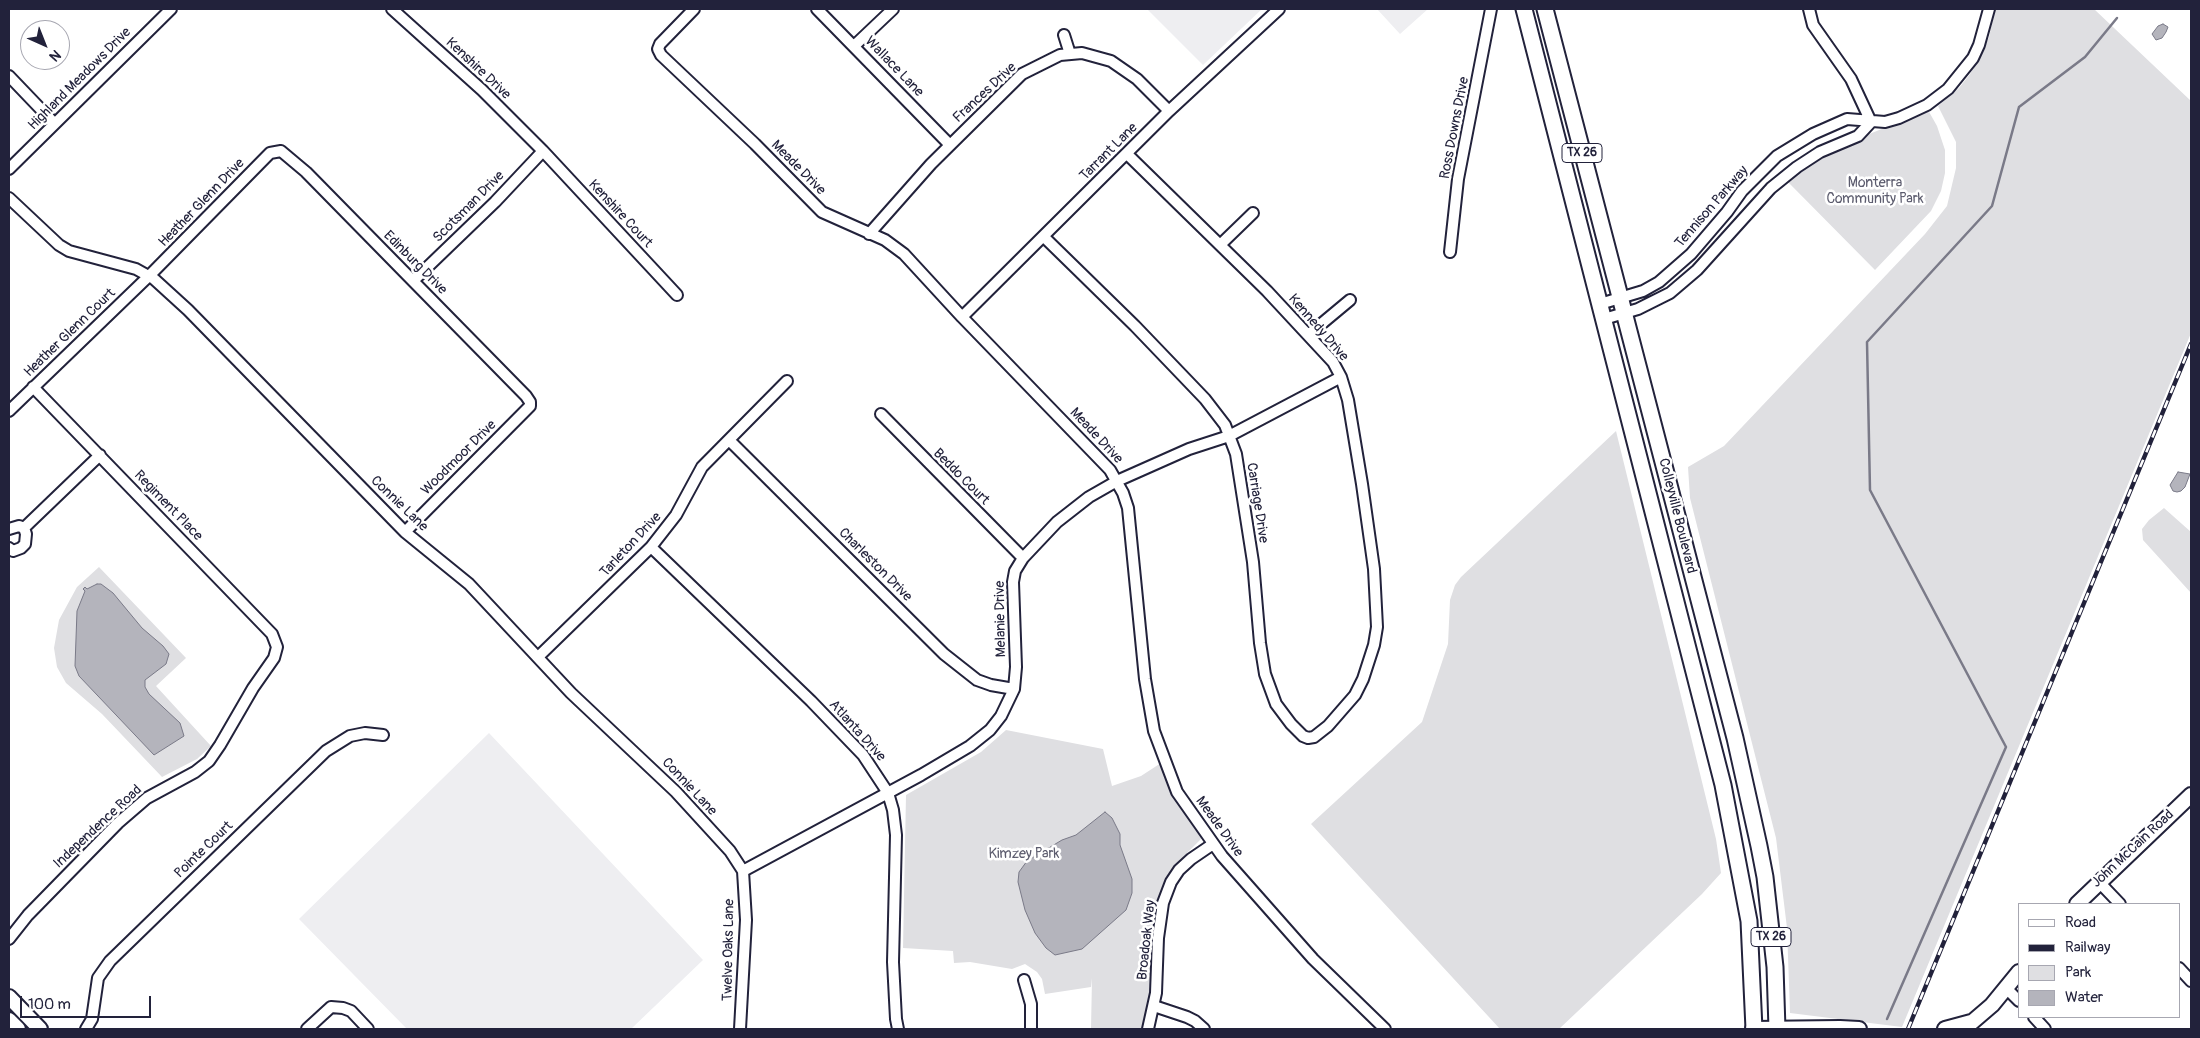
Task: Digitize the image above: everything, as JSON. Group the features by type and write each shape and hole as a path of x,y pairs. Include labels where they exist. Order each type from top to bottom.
{"main road":[{"name":"Colleyville Boulevard","path":"1524,9 1684,625 1723,785 1744,886 1752,958 1754,1029"},
{"name":"Colleyville Boulevard","path":"1545,9 1735,738 1760,846 1775,967 1777,1029"},
{"path":"1684,625 1703,620"},
{"name":"John McCain Road","path":"2077,903 2191,795"},
{"path":"1945,1029 1967,1026 1992,1005 2018,973"},
{"path":"9,997 40,1029"},
{"path":"9,1020 18,1029"},
{"path":"1754,1029 1859,1029"}],"street":[{"name":"Highland Meadows Drive","path":"9,169 171,9"},
{"name":"Kenshire Drive","path":"392,9 482,90 543,152"},
{"name":"Meade Drive","path":"694,9 660,44 658,49 661,55 755,144 822,212 884,240 904,254 962,317 1110,470 1117,481 1128,508 1145,679 1154,731 1177,792 1213,844 1313,960 1385,1029"},
{"name":"Wallace Lane","path":"817,9 950,145"},
{"path":"854,46 893,9"},
{"name":"Tarrant Lane","path":"962,317 1169,111 1279,9"},
{"name":"Ross Downs Drive","path":"1450,252 1458,179 1491,9"},
{"path":"1604,319 1655,302 1670,293 1697,270 1771,188 1820,152 1858,136 1871,122 1851,79 1813,25 1809,9"},
{"name":"Tennison Parkway","path":"1600,304 1644,291 1659,282 1691,254 1742,191 1777,156 1813,134 1847,119 1885,122 1899,118 1927,105 1948,89 1973,58 1990,9"},
{"path":"1064,35 1070,54"},
{"name":"Frances Drive","path":"869,234 950,145 1022,74 1052,58 1082,53 1111,61 1136,80 1169,111"},
{"path":"9,76 54,123"},
{"name":"Heather Glenn Drive","path":"150,275 275,150"},
{"name":"Edinburg Drive","path":"275,150 287,154 306,172 530,402"},
{"name":"Scotsman Drive","path":"413,281 495,202 543,152"},
{"name":"Kenshire Court","path":"543,152 677,294"},
{"name":"Kennedy Drive","path":"1127,154 1308,335 1333,362 1341,377 1348,400 1374,569 1377,627 1367,667"},
{"name":"Connie Lane","path":"9,198 59,245 69,251 136,269 150,275 195,318 405,532 468,584 571,693 676,792 730,851 743,870"},
{"path":"1220,245 1253,213"},
{"path":"1714,227 1726,237"},
{"name":"Carriage Drive","path":"1044,237 1135,326 1205,399 1225,424 1236,454 1253,562 1260,643 1265,674 1276,704 1304,736 1308,738 1314,737 1328,726 1355,695 1367,667"},
{"name":"Heather Glenn Court","path":"9,411 150,275"},
{"path":"1308,335 1350,300"},
{"name":"Melanie Drive","path":"743,870 888,793 970,746 990,730 1002,716 1014,689 1016,667 1013,582 1015,571 1023,558 1057,522 1089,497 1117,481 1189,450 1229,436 1341,377"},
{"name":"Tarleton Drive","path":"538,657 651,547 676,515 702,468 786,381"},
{"name":"Regiment Place","path":"33,388 272,634 277,647"},
{"name":"Woodmoor Drive","path":"405,532 530,406 530,402"},
{"name":"Beddo Court","path":"881,414 1023,558"},
{"name":"Charleston Drive","path":"729,440 944,654 977,680 991,685 1014,689"},
{"path":"24,528 100,455"},
{"path":"9,529 19,526 24,528"},
{"path":"9,548 14,551 18,550 24,544 26,534 24,528"},
{"name":"Atlanta Drive","path":"651,547 811,700 863,755 888,793 893,810 896,836 893,962 898,1029"},
{"name":"Independence Road","path":"9,939 28,915 118,823 147,798 195,772 209,761 220,746 253,688 274,658 277,647"},
{"name":"Pointe Court","path":"86,1029 92,1019 98,978 110,961 326,751 350,736 365,733 383,735"},
{"name":"Broadoak Way","path":"1148,1029 1154,1006 1163,903 1171,882 1179,870 1213,844"},
{"name":"Twelve Oaks Lane","path":"740,1029 746,920 743,870"},
{"path":"2098,882 2119,903"},
{"name":"Independence Road","path":"9,926 28,915"},
{"path":"2180,969 2191,981"},
{"path":"1024,980 1031,1004 1031,1029"},
{"path":"2006,988 2018,1000"},
{"path":"1154,1006 1187,1017 1204,1029"},
{"path":"307,1029 330,1007 351,1011 368,1029"},
{"path":"2035,1018 2045,1029"}],"shaded area":[{"path":"1147,9 1262,9 1203,65"},
{"path":"1377,9 1428,9 1400,34"},
{"path":"489,733 703,960 631,1029 407,1029 299,919"}],"green space":[{"path":"1995,9 2094,9 2191,101 2191,333 1902,1027 1790,1013 1787,928 1776,838 1690,498 1688,467 1724,446 1925,234 1947,206 1956,168 1956,142 1938,106 1959,88 1982,54 1989,37"},
{"name":"Monterra Community Park","path":"1928,110 1937,126 1945,150 1945,173 1941,191 1931,211 1875,270 1787,181 1823,153"},
{"path":"1616,431 1716,839 1721,873 1702,894 1559,1029 1500,1029 1311,824 1422,722 1448,644 1450,600 1455,585 1461,577"},
{"path":"2164,508 2191,532 2191,593 2143,540 2142,529 2149,520"},
{"path":"99,567 186,658 156,686 211,746 197,759 162,777 102,714 66,683 57,667 54,648 59,620 77,587"},
{"name":"Kimzey Park","path":"1006,730 1103,749 1112,786 1141,776 1161,763 1202,838 1183,857 1159,895 1156,970 1145,1029 1091,1029 1092,978 1091,987 1045,994 1042,979 1037,972 1025,964 1012,969 970,962 954,963 953,951 903,948 906,795 981,752"}],"water":[{"path":"2163,24 2168,27 2166,32 2162,38 2156,40 2152,34 2158,26"},
{"path":"2178,472 2190,474 2185,487 2177,492 2173,491 2170,485"},
{"path":"101,584 113,593 142,628 163,646 169,654 166,664 145,680 145,687 149,694 180,723 184,736 154,755 79,676 75,666 77,611 85,591 83,589"},
{"path":"1105,812 1112,818 1120,834 1120,845 1132,879 1132,893 1126,910 1082,949 1055,955 1046,948 1035,933 1025,910 1018,882 1019,872 1027,861 1062,840 1076,835"}],"waterway":[{"path":"1887,1019 2006,747 1870,490 1867,342 1992,206 2019,107 2085,57 2117,18"}],"railway":[{"path":"1908,1029 2191,344"}]}
